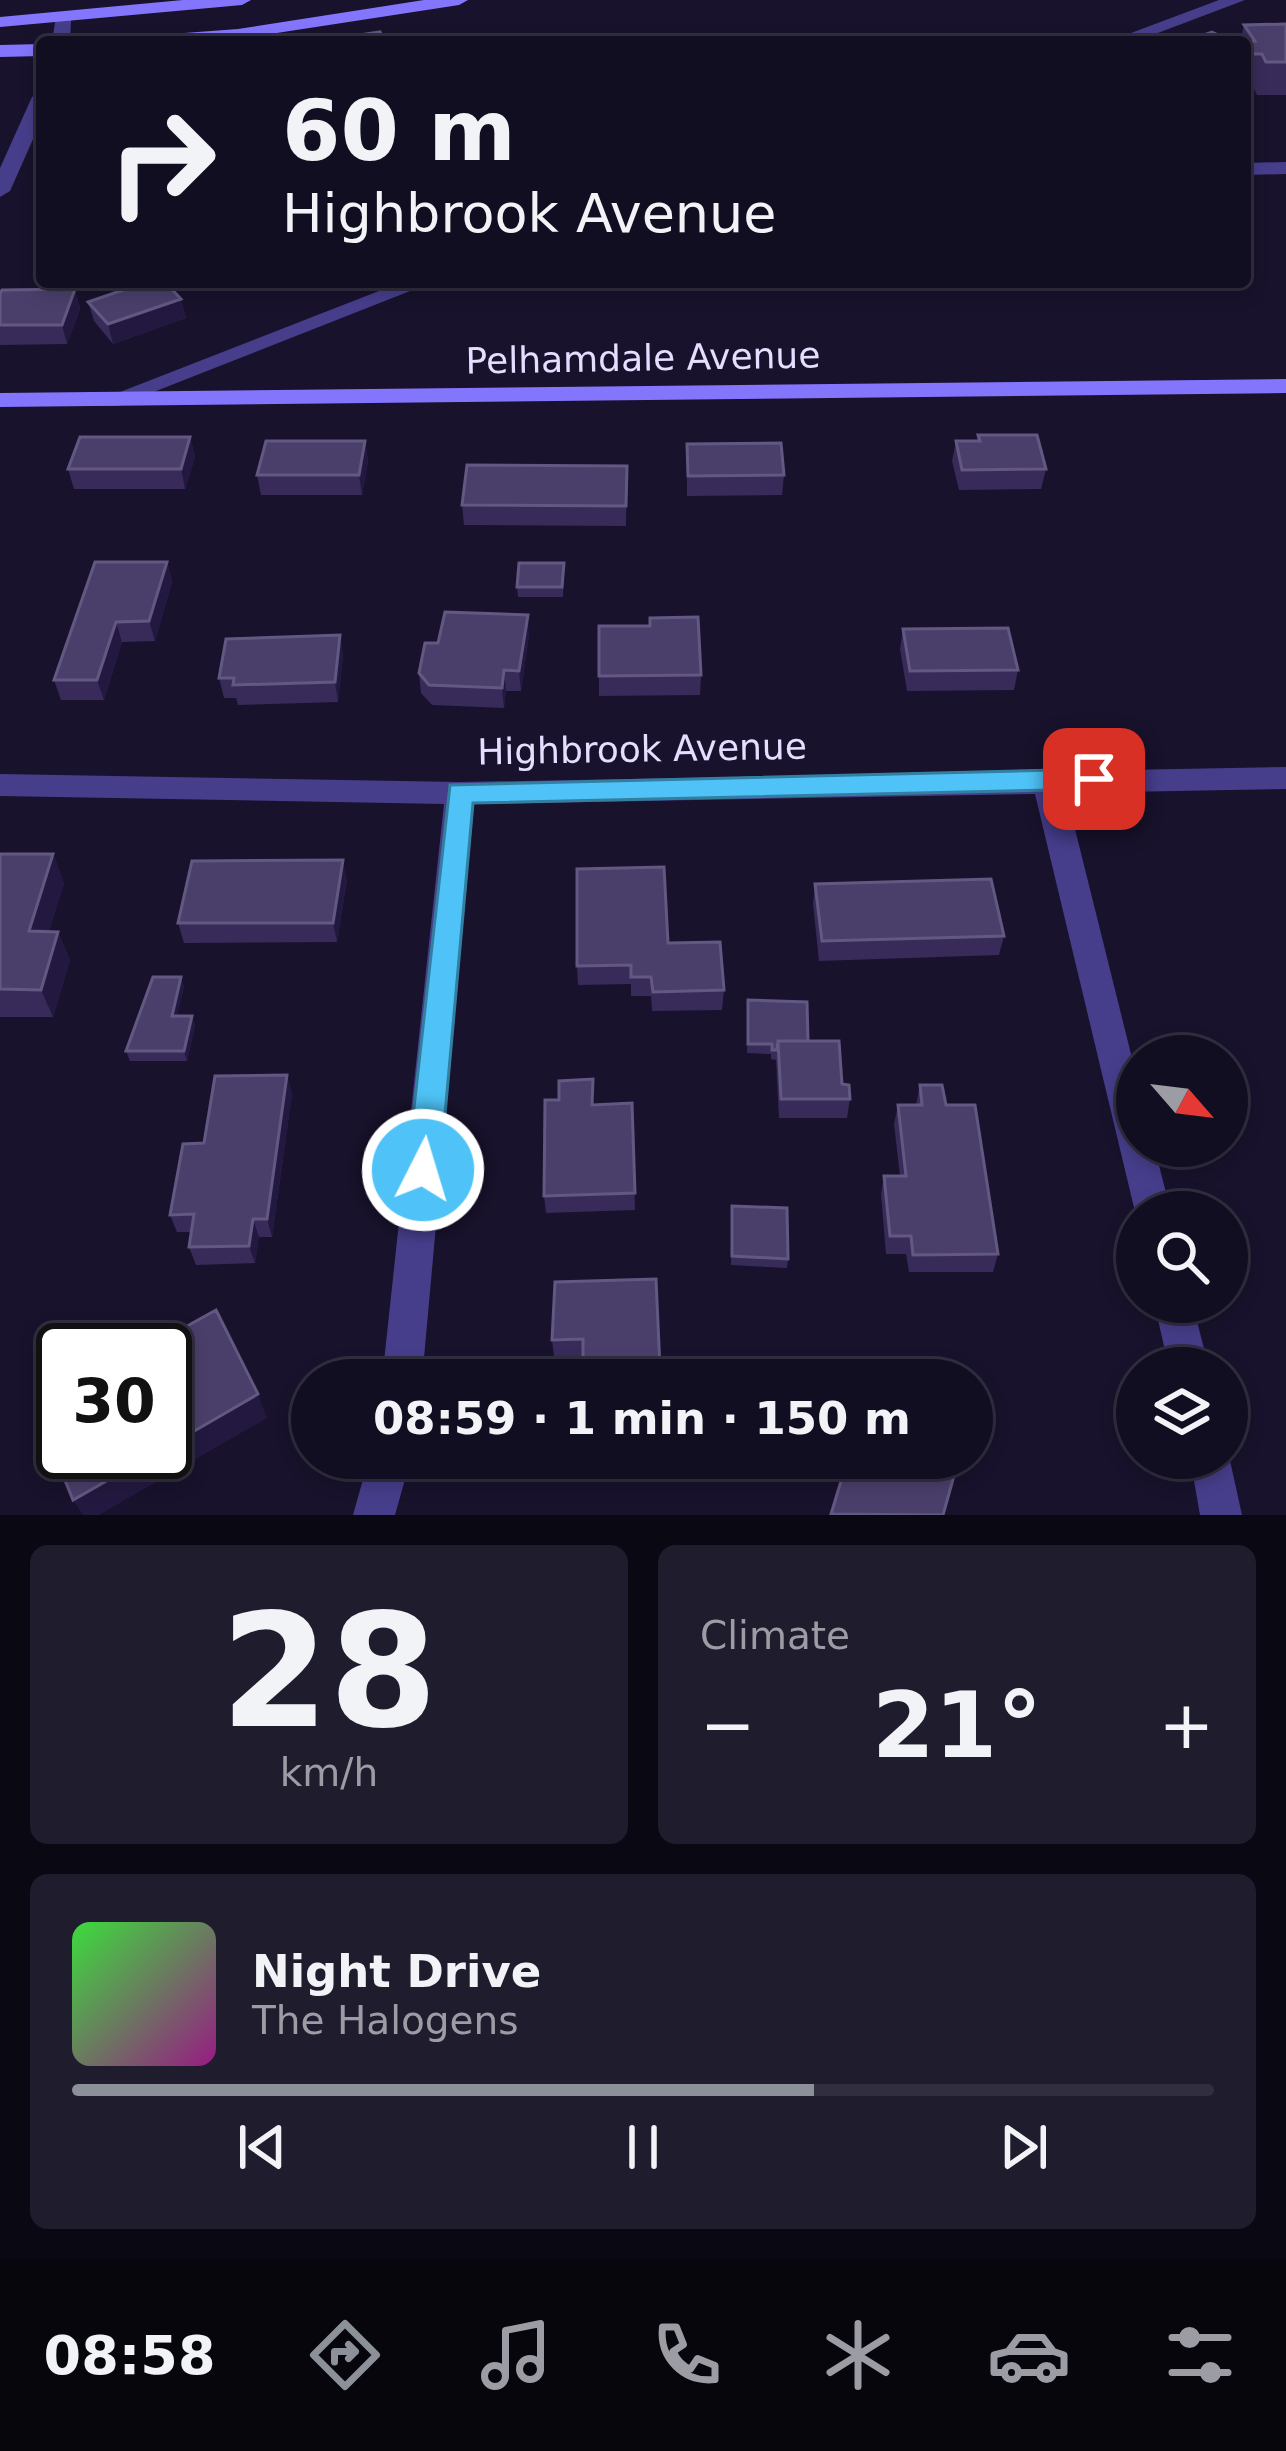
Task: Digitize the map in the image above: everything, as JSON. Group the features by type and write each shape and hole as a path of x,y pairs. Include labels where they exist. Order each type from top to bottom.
{"street":[{"path":"0,22 62,20 242,0"},
{"path":"214,36 459,0"},
{"path":"1133,36 1236,0"},
{"path":"61,36 62,20"},
{"path":"0,51 36,50"},
{"path":"0,191 36,110"},
{"path":"1251,169 1286,168"},
{"path":"109,401 406,288"},
{"name":"Pelhamdale Avenue","path":"0,400 1286,386"},
{"name":"Highbrook Avenue","path":"0,785 460,793 1286,778"},
{"path":"1047,779 1147,1191"},
{"path":"404,1359 460,793"},
{"path":"374,1515 384,1479"},
{"path":"1215,1479 1221,1515"}],"building":[{"path":"1286,24 1286,62 1266,62 1262,54 1251,54 1251,41 1255,41 1244,25"},
{"path":"129,288 171,288 181,299 108,324 88,302"},
{"path":"75,289 62,325 0,325 2,290"},
{"path":"978,435 1037,435 1046,469 962,470 956,441 980,441"},
{"path":"80,437 190,437 181,469 68,469"},
{"path":"266,441 365,441 359,475 257,475"},
{"path":"781,443 784,475 688,476 687,444"},
{"path":"467,465 627,466 626,506 462,505"},
{"path":"95,562 167,562 149,621 116,622 97,680 54,680"},
{"path":"519,563 564,563 562,587 517,587"},
{"path":"445,612 528,615 519,671 504,670 502,688 429,685 419,673 425,643 438,643"},
{"path":"698,617 701,675 599,676 599,626 650,626 650,618"},
{"path":"1008,628 1018,670 910,671 903,629"},
{"path":"340,635 335,682 233,685 234,678 219,678 226,639"},
{"path":"0,854 53,854 29,931 58,932 41,990 0,989"},
{"path":"343,860 333,923 178,923 192,861"},
{"path":"664,867 668,943 720,942 724,990 653,992 651,977 631,977 631,965 577,966 577,869"},
{"path":"991,879 1004,936 822,941 815,884"},
{"path":"153,977 181,977 172,1016 192,1016 184,1051 126,1051"},
{"path":"748,1000 807,1002 808,1041 778,1041 777,1050 772,1050 772,1044 748,1044"},
{"path":"778,1041 839,1041 842,1084 849,1085 850,1099 781,1099"},
{"path":"287,1075 267,1219 253,1219 249,1246 189,1247 194,1214 170,1215 183,1144 204,1143 215,1076"},
{"path":"593,1079 592,1105 632,1103 635,1193 544,1196 545,1100 559,1100 559,1081"},
{"path":"920,1085 942,1085 946,1105 975,1105 998,1254 913,1255 911,1236 890,1236 884,1176 906,1176 898,1105 922,1105"},
{"path":"732,1206 787,1208 788,1259 732,1256"},
{"path":"656,1279 660,1359 583,1359 583,1339 552,1340 555,1282"},
{"path":"216,1310 258,1394 192,1432 192,1323"},
{"path":"64,1479 110,1479 73,1500"},
{"path":"842,1479 953,1479 943,1515 831,1514"}],"route":[{"path":"423,1170 460,793 1094,779"}]}
